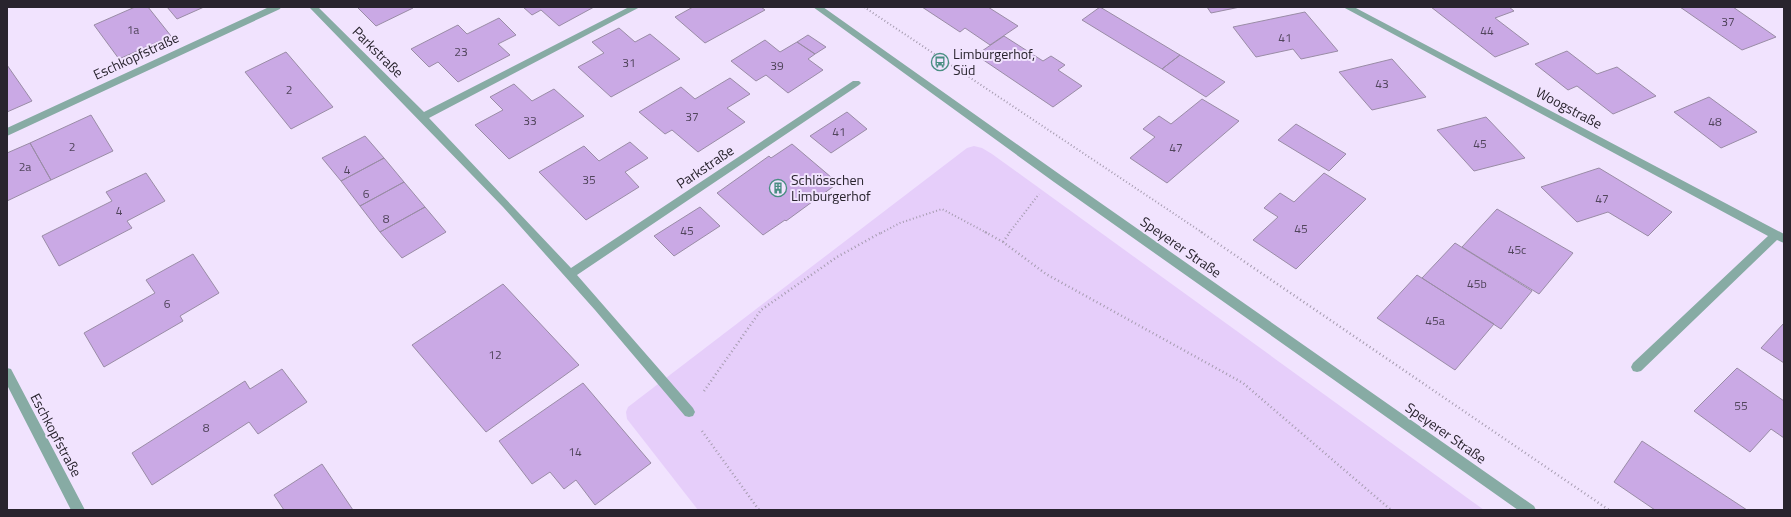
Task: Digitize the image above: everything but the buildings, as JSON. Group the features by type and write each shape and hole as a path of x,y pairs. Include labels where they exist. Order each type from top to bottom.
{"street":[{"name":"Eschkopfstraße","path":"7,132 277,7"},
{"name":"Parkstraße","path":"313,7 423,117 570,274 689,412"},
{"path":"423,117 636,7"},
{"name":"Speyerer Straße","path":"817,7 1058,179 1529,510"},
{"name":"Woogstraße","path":"1347,7 1780,237 1637,367"},
{"name":"Parkstraße","path":"570,274 856,83"},
{"name":"Eschkopfstraße","path":"7,373 78,510"}],"path":[{"path":"864,7 1255,269 1609,510"},
{"path":"1003,242 1039,194 1058,179"},
{"path":"759,510 689,412 761,310 837,257 900,223 942,209 1003,242 1046,274 1243,384 1391,510"}],"shaded area":[{"path":"974,146 982,148 992,154 1484,510 698,510 627,419 626,412 628,407 967,148"}],"place":[{"name":"Limburgerhof, Süd","path":"940,62"},
{"name":"Schlösschen Limburgerhof","path":"778,188"}]}
